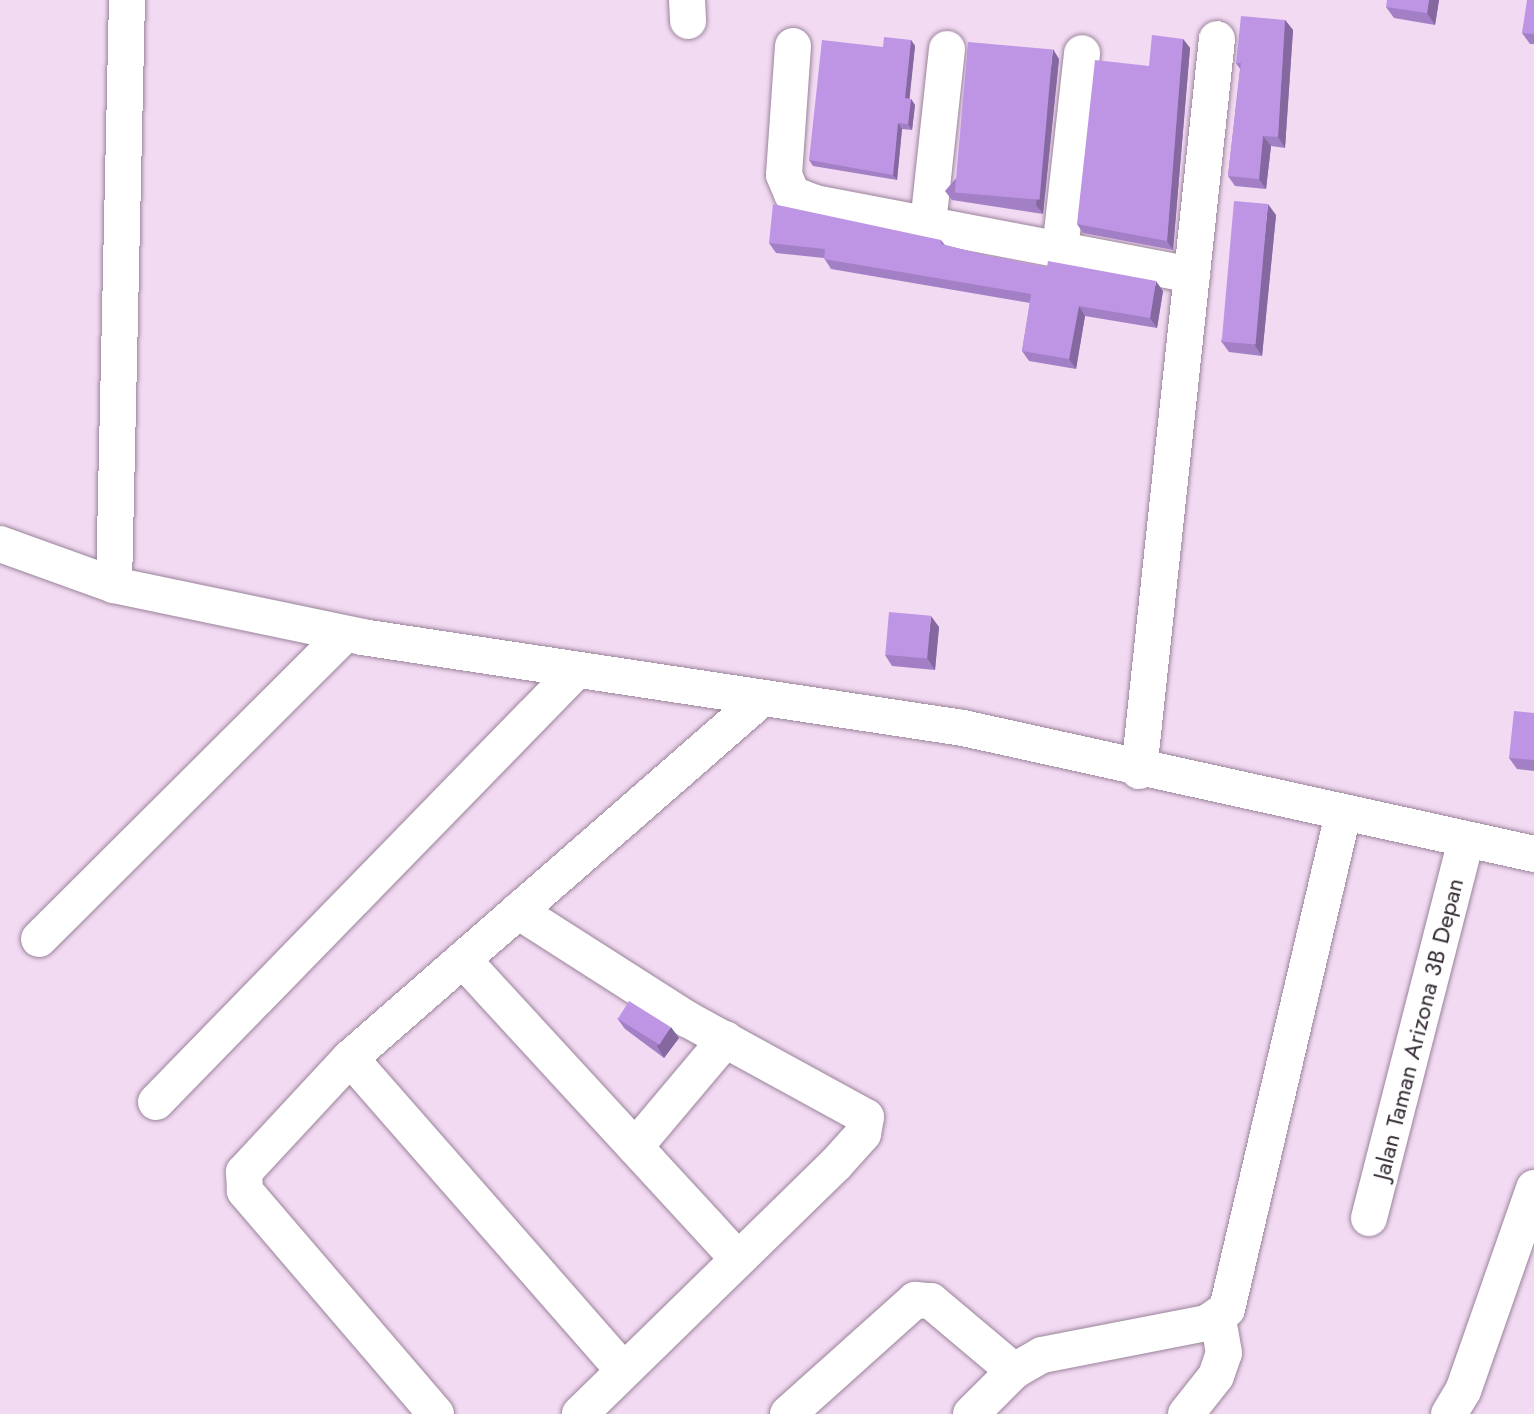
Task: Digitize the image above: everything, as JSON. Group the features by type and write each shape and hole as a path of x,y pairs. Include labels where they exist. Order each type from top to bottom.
{"street":[{"path":"114,585 127,0"},
{"path":"1139,771 1217,39"},
{"path":"793,46 784,175 788,189 815,203 1192,275"},
{"path":"928,224 947,49"},
{"path":"1060,250 1082,53"},
{"path":"0,544 114,585 345,634 574,673 963,728 1139,771 1534,854"},
{"path":"39,939 345,634"},
{"path":"156,1102 574,673"},
{"path":"436,1414 243,1187 252,1161 350,1058 759,701"},
{"path":"971,1414 1014,1371 1065,1349 1117,1344 1218,1318 1233,1297 1343,814"},
{"name":"Jalan Taman Arizona 3B Depan","path":"1369,1218 1466,840"},
{"path":"518,911 726,1039 866,1117 861,1138 580,1414"},
{"path":"464,961 737,1258"},
{"path":"635,1147 726,1039"},
{"path":"350,1058 623,1370"},
{"path":"1449,1414 1463,1391 1534,1188"},
{"path":"788,1414 915,1300 931,1301 1014,1371"},
{"path":"1186,1414 1216,1376 1224,1353 1218,1318"}],"building":[{"path":"1387,0 1429,0 1427,13 1386,7"},
{"path":"1527,0 1534,0 1534,34 1522,33"},
{"path":"1241,16 1285,20 1278,137 1263,136 1259,179 1228,176 1241,63 1236,63"},
{"path":"1152,35 1183,39 1167,241 1077,224 1095,60 1149,66"},
{"path":"884,37 911,40 905,98 911,99 908,124 898,123 893,175 809,160 822,40 883,47"},
{"path":"968,42 1053,49 1040,200 955,192"},
{"path":"1234,201 1268,204 1256,344 1222,341"},
{"path":"773,204 941,240 941,244 988,256 1047,267 1048,261 1156,281 1150,318 1079,306 1069,359 1022,351 1031,294 824,259 825,249 769,243"},
{"path":"889,612 931,616 927,658 885,655"},
{"path":"1514,711 1534,713 1534,760 1509,758"},
{"path":"629,1001 671,1027 659,1045 618,1019"}]}
